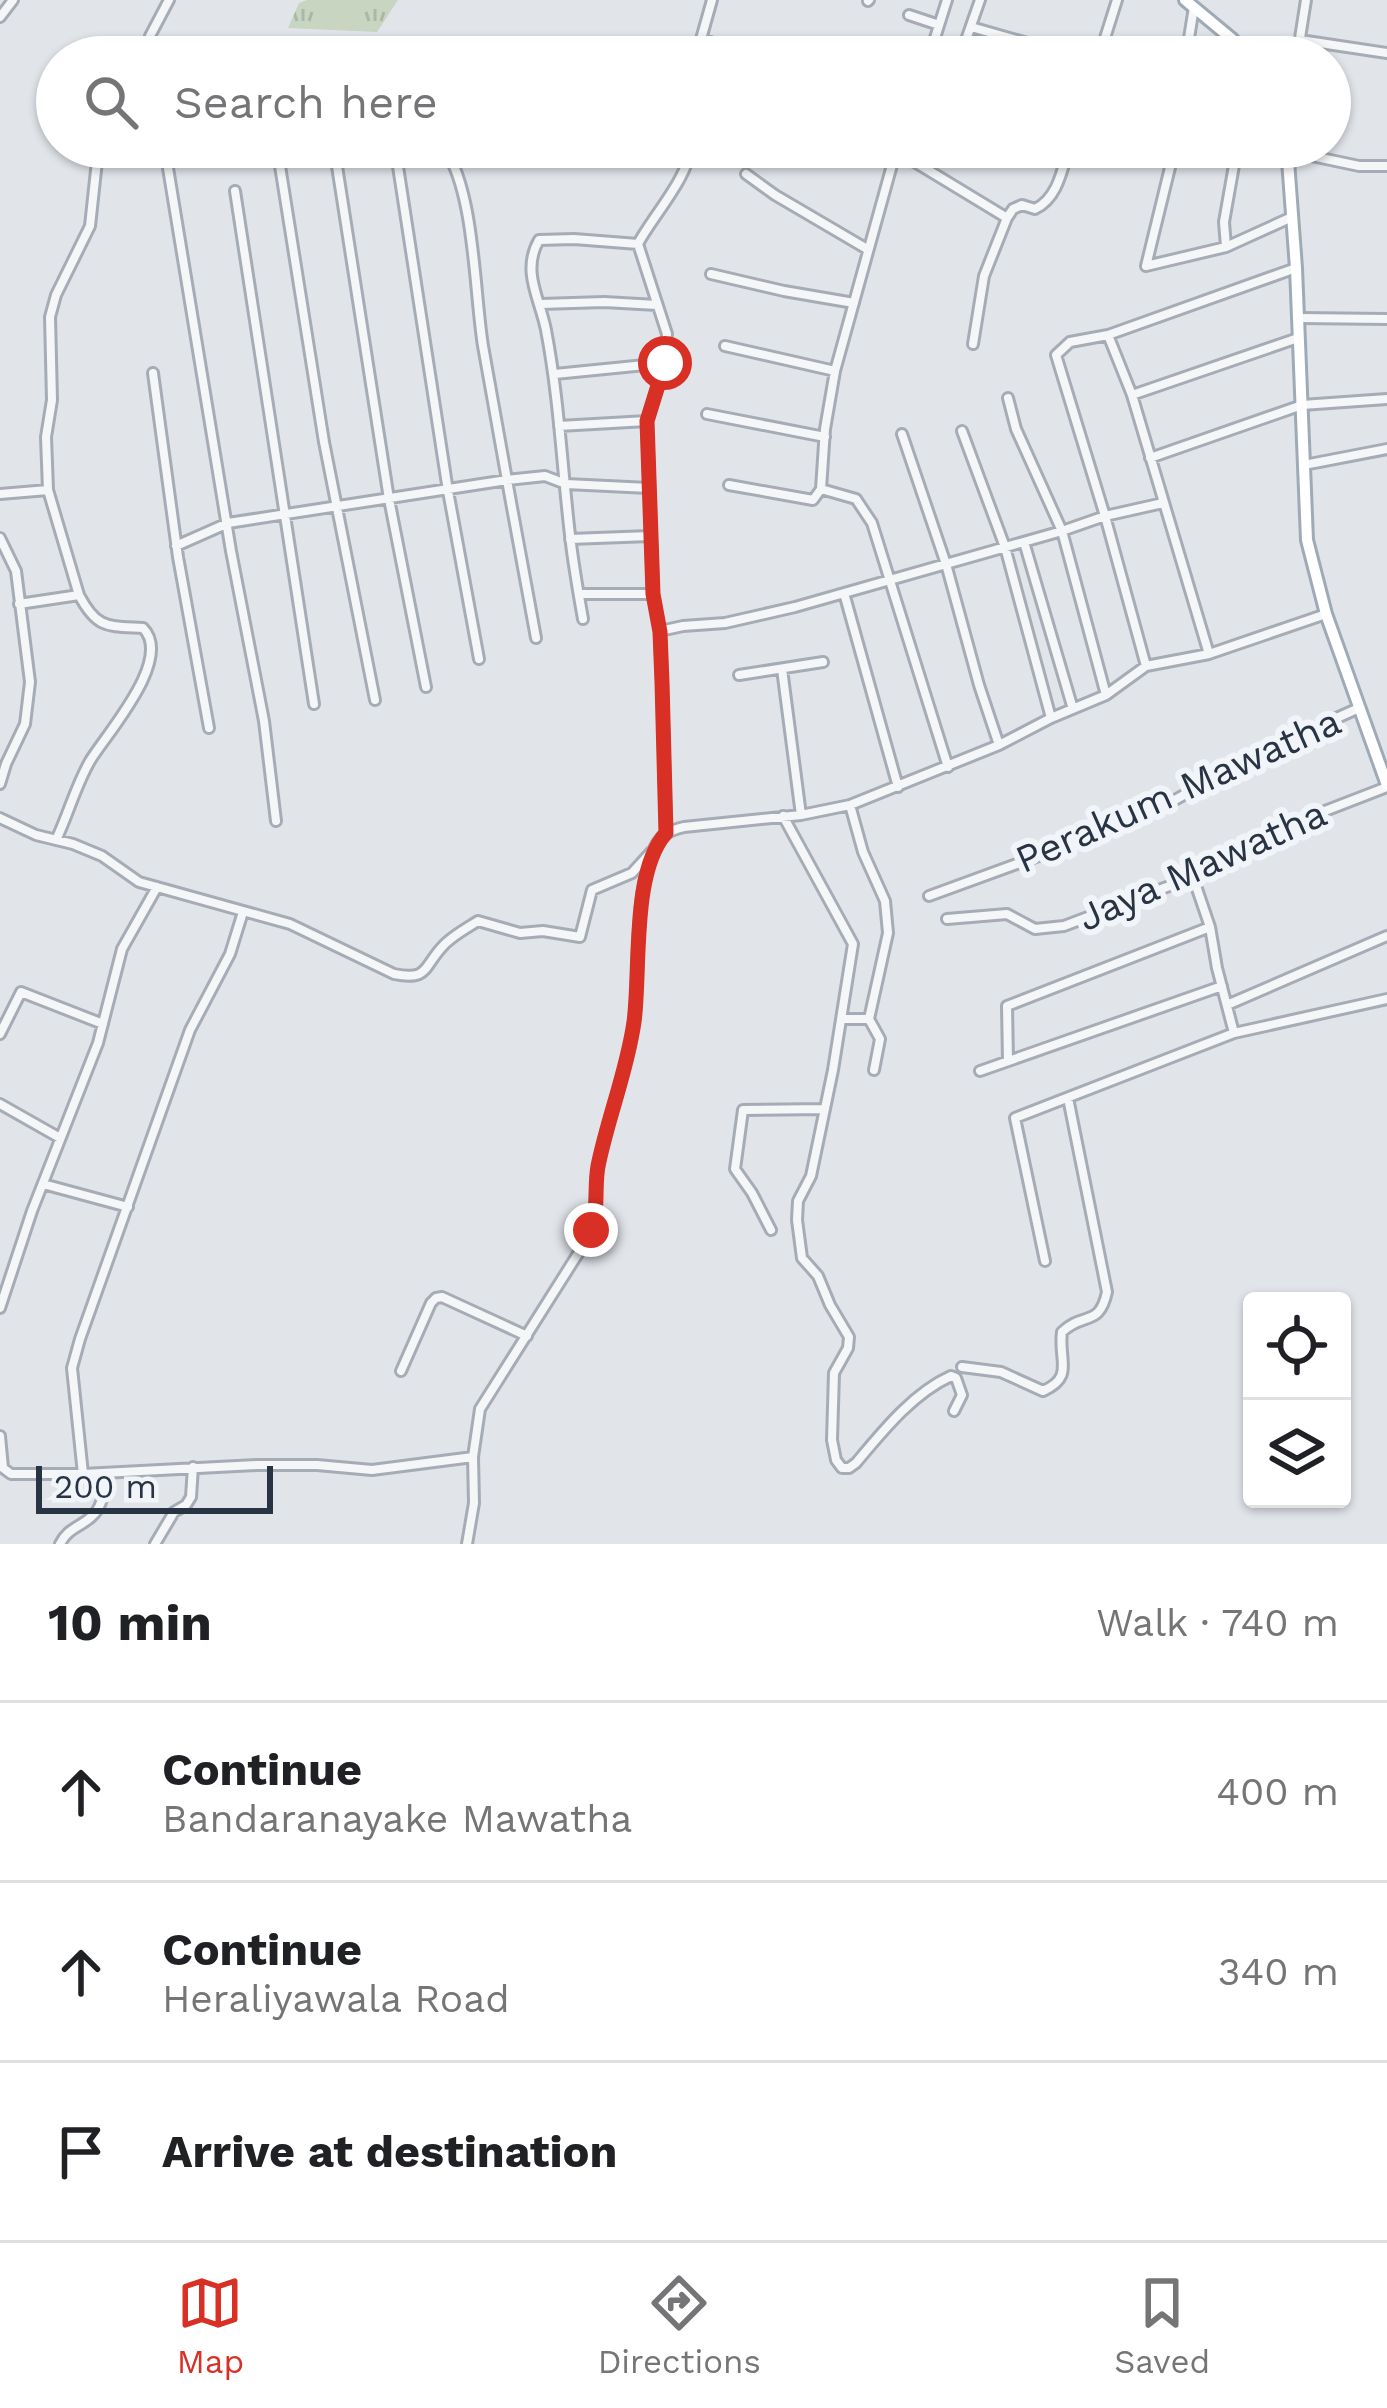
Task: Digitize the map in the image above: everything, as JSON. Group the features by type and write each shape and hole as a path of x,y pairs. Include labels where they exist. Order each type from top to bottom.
{"main road":[{"path":"1189,3 1228,36"},
{"path":"1289,168 1307,540 1326,614 1387,786"}],"street":[{"path":"0,17 13,0"},
{"path":"150,36 169,0"},
{"path":"703,36 712,0"},
{"path":"936,36 947,0"},
{"path":"968,36 980,0"},
{"path":"1106,36 1117,0"},
{"path":"1299,36 1306,0"},
{"path":"1187,36 1189,3"},
{"path":"909,15 939,25"},
{"path":"971,27 1002,36"},
{"path":"1351,52 1387,53"},
{"path":"1351,164 1387,166"},
{"path":"56,840 87,765 142,683 151,646 143,628 110,627 94,620 79,595 48,490 50,317 90,226 96,168"},
{"path":"168,168 264,721 276,821"},
{"path":"280,168 336,507 375,700"},
{"path":"337,168 389,500 426,688"},
{"path":"398,168 479,659"},
{"path":"455,168 536,638"},
{"path":"666,833 647,421 665,363 667,334 638,244 684,168"},
{"path":"729,485 813,500 821,489 835,371 889,168"},
{"path":"926,168 1007,218"},
{"path":"973,344 984,276 1007,218 1013,208 1035,209 1048,203 1062,168"},
{"path":"1170,168 1146,266 1226,247 1294,217"},
{"path":"1226,247 1224,221 1233,168"},
{"path":"746,174 868,249"},
{"path":"235,191 314,704"},
{"path":"583,619 570,539 555,374 541,304 531,282 531,253 538,241 638,244"},
{"path":"1145,667 1056,356 1070,342 1108,335 1296,268"},
{"path":"711,274 854,303"},
{"path":"541,304 657,305"},
{"path":"1298,318 1387,320"},
{"path":"1108,335 1132,395 1209,654"},
{"path":"1132,395 1298,338"},
{"path":"725,346 835,371"},
{"path":"555,374 665,363"},
{"path":"153,373 176,546 209,728"},
{"path":"1008,398 1016,429 1062,531 1106,695"},
{"path":"1150,458 1302,405 1387,399"},
{"path":"707,414 825,437"},
{"path":"559,426 647,421"},
{"path":"962,431 1005,548 1051,718"},
{"path":"902,434 999,745"},
{"path":"1304,465 1387,449"},
{"path":"176,546 228,523 508,480 545,476 566,484 650,488"},
{"path":"821,489 856,499 872,523 949,767"},
{"path":"0,494 48,490"},
{"path":"660,632 724,623 844,593 1163,503"},
{"path":"570,539 650,536"},
{"path":"0,538 16,571 30,682 25,724 0,784"},
{"path":"1024,542 1073,709"},
{"path":"844,593 898,787"},
{"path":"579,595 653,594"},
{"path":"19,604 79,595"},
{"path":"0,818 102,856 139,882 290,924 381,968 411,977 427,971 443,945 478,921 520,933 580,937 592,890 632,873 666,833 850,805 949,767 1106,695 1145,667 1209,654 1326,614"},
{"path":"739,675 823,662"},
{"path":"782,668 801,815"},
{"name":"Perakum Mawatha","path":"929,896 1173,801 1265,750 1359,708"},
{"name":"Jaya Mawatha","path":"947,920 1007,914 1035,929 1064,926 1193,877 1299,820 1387,786"},
{"path":"850,805 863,852 885,901 888,933 868,1019 880,1039 874,1070"},
{"path":"783,816 853,944 825,1108 811,1176 798,1201 797,1220 802,1258 818,1276 849,1336 848,1348 834,1372 836,1460 842,1468 856,1463 901,1414 935,1383 950,1376 956,1378 962,1395 954,1411"},
{"path":"467,1544 475,1503 473,1457 480,1409 586,1241 596,1215 598,1168 634,1018 641,908 655,847"},
{"path":"1193,877 1210,927 1234,1033"},
{"path":"0,1308 104,1024 122,949 157,887"},
{"path":"83,1474 72,1368 190,1030 230,954 243,912"},
{"path":"1008,1061 1007,1006 1210,927"},
{"path":"1227,1005 1387,936"},
{"path":"980,1071 1222,986"},
{"path":"0,1034 22,992 104,1024"},
{"path":"1046,1261 1015,1118 1234,1033 1387,999"},
{"path":"842,1018 868,1019"},
{"path":"962,1367 1001,1372 1043,1391 1064,1374 1062,1333 1074,1321 1092,1318 1103,1309 1107,1292 1068,1098"},
{"path":"0,1104 60,1138"},
{"path":"771,1230 735,1169 743,1110 825,1108"},
{"path":"43,1184 128,1207"},
{"path":"401,1371 436,1298 527,1336"},
{"path":"0,1436 3,1468 10,1474 317,1465 372,1470 473,1457"},
{"path":"155,1544 174,1512 191,1497 193,1467"},
{"path":"60,1544 70,1529 91,1518 107,1478"}],"green space":[{"path":"398,0 377,32 288,28 299,3"}],"route":[{"path":"591,1230 598,1168 634,1018 644,886 655,847 666,833 647,421 665,363"}]}
